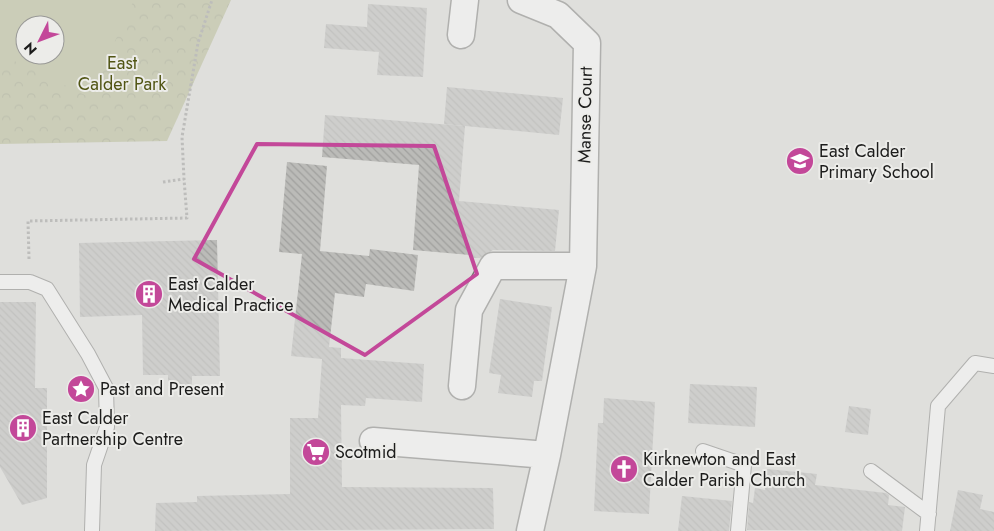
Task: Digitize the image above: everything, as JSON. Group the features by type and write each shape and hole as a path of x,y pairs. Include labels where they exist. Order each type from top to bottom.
{"street":[{"path":"461,35 465,0"},
{"name":"Manse Court","path":"521,0 558,15 587,43 583,266 547,455 530,531"},
{"path":"462,386 469,310 493,266 583,266"},
{"path":"374,441 547,455"}],"lane":[{"path":"0,282 30,282 47,289 88,354 106,388 107,427 94,465 92,531"},
{"path":"927,531 938,406 975,363 994,366"},
{"path":"703,451 744,465 738,531"},
{"path":"871,471 929,514"}],"path":[{"path":"30,282 28,221 187,218 182,137 198,42 212,0"},
{"path":"163,182 184,179"}],"highlighted area":[{"path":"257,144 434,146 477,274 365,355 194,259"}],"green space":[{"name":"East Calder Park","path":"0,0 231,0 167,141 0,144"},
{"path":"0,0 134,0 89,97 23,65 65,65 65,15 15,15 15,61 0,54"}],"building":[{"path":"368,4 427,8 423,77 377,75 379,52 324,48 326,24 367,27"},
{"path":"447,87 563,98 559,135 444,124"},
{"path":"325,115 465,126 459,201 559,210 555,251 493,250 480,258 470,258 470,255 413,250 419,165 322,157"},
{"path":"287,162 327,166 320,251 369,256 370,249 418,255 414,291 366,284 364,297 335,293 329,347 341,348 341,358 424,364 422,402 366,398 365,406 341,405 342,487 493,488 494,529 155,531 156,503 197,502 197,496 290,494 290,418 318,418 322,359 291,356 302,254 279,252"},
{"name":"East Calder Medical Practice","path":"217,240 220,376 192,376 192,385 168,386 168,375 143,375 142,315 80,317 79,243"},
{"path":"500,299 552,307 542,381 534,381 532,397 498,393 501,375 489,373"},
{"name":"East Calder Partnership Centre","path":"0,302 36,302 35,388 47,388 47,498 22,505 0,467"},
{"path":"690,384 757,387 755,427 688,423"},
{"name":"Kirknewton and East Calder Parish Church","path":"604,398 655,402 649,514 594,511 598,423 603,423"},
{"path":"849,406 871,409 868,435 845,432"},
{"path":"767,469 817,474 815,485 886,493 889,495 888,505 905,507 902,531 747,530 749,502 753,503 755,488 765,490"},
{"path":"958,490 983,495 980,509 994,512 994,531 950,531"},
{"path":"682,496 732,501 729,531 678,531"}],"place":[{"name":"East Calder Primary School","path":"800,161"},
{"name":"East Calder Medical Practice","path":"149,294"},
{"name":"Past and Present","path":"81,389"},
{"name":"East Calder Partnership Centre","path":"23,428"},
{"name":"Scotmid","path":"316,452"},
{"name":"Kirknewton and East Calder Parish Church","path":"624,469"}]}
